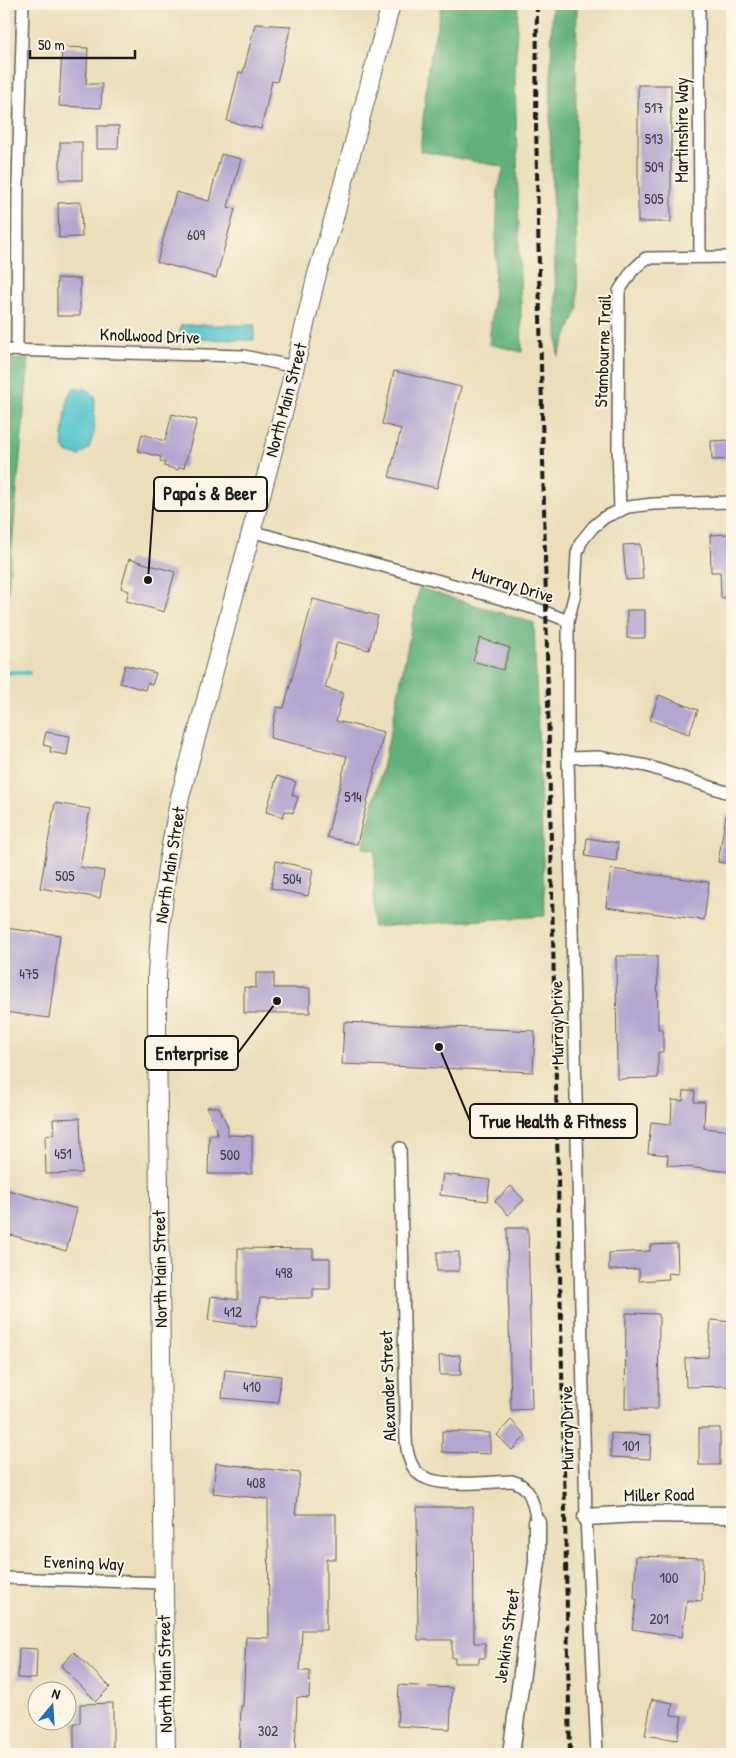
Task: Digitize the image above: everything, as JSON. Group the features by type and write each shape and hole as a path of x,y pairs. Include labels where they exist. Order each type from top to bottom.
{"main road":[{"name":"North Main Street","path":"166,1754 157,974 167,868 179,801 295,367 317,274 334,218 391,4"}],"street":[{"path":"18,350 18,183 23,4"},
{"name":"Martinshire Way","path":"700,4 700,257"},
{"name":"Stambourne Trail","path":"620,510 618,446 619,291 632,271 646,258 732,257"},
{"name":"Knollwood Drive","path":"4,350 244,356 295,367"},
{"path":"568,621 575,593 577,553 581,542 593,526 605,517 628,507 654,504 732,502"},
{"name":"Murray Drive","path":"250,532 445,583 540,610 568,621 568,758 586,1517 596,1754"},
{"path":"568,758 598,757 647,766 732,794"},
{"name":"Alexander Street","path":"400,1148 406,1411 409,1459 420,1475 433,1480 449,1482 512,1481 522,1484 532,1501 537,1522"},
{"name":"Miller Road","path":"586,1517 637,1514 732,1514"},
{"name":"Jenkins Street","path":"510,1754 537,1562 537,1522"},
{"name":"Evening Way","path":"4,1578 164,1583"}],"green space":[{"path":"442,4 518,4 515,77 522,352 489,344 494,289 498,189 504,167 420,151 428,67"},
{"path":"552,4 577,4 575,174 578,309 558,356 550,131"},
{"path":"29,359 4,633 4,360"},
{"path":"419,588 534,623 545,916 373,927 375,850 363,848 391,730"}],"water":[{"path":"181,325 255,325 254,340 179,339"},
{"path":"76,388 86,389 95,396 94,433 89,448 79,456 66,452 62,443 68,397 71,391"}],"building":[{"path":"255,24 291,26 277,82 272,81 261,129 227,121 239,72 243,73"},
{"path":"62,47 88,48 86,84 102,84 101,108 59,106"},
{"path":"638,85 671,85 671,222 638,222"},
{"path":"97,126 119,126 118,149 97,149"},
{"path":"60,142 82,142 82,180 60,180"},
{"path":"221,154 241,159 228,207 235,209 216,278 157,262 176,192 209,201"},
{"path":"81,202 82,237 59,238 58,203"},
{"path":"57,278 80,279 80,316 57,316"},
{"path":"394,371 461,387 437,488 389,477 401,429 382,424"},
{"path":"172,414 197,420 184,468 179,467 178,470 164,466 165,463 160,461 161,457 138,451 142,434 165,441"},
{"path":"732,440 732,459 712,460 711,441"},
{"path":"729,534 731,597 721,598 720,572 711,572 710,535"},
{"path":"640,544 643,579 626,580 623,545"},
{"path":"129,559 175,572 164,612 126,601 129,591 121,588"},
{"path":"313,599 378,616 369,650 337,642 325,688 343,693 336,721 384,732 357,844 327,837 347,756 270,738 277,707 284,708"},
{"path":"627,610 645,610 645,638 627,638"},
{"path":"480,638 510,648 503,670 473,661"},
{"path":"125,665 156,673 152,685 147,683 145,690 120,683"},
{"path":"659,695 698,710 689,734 650,720"},
{"path":"46,732 70,736 67,755 50,752 51,747 43,745"},
{"path":"277,776 296,782 292,795 298,797 293,813 285,811 283,817 266,812"},
{"path":"55,803 90,809 80,867 104,871 100,898 40,888"},
{"path":"726,815 732,815 732,864 718,862"},
{"path":"587,838 618,843 616,861 585,856"},
{"path":"276,861 313,869 308,896 271,888"},
{"path":"611,869 709,882 704,920 606,907"},
{"path":"4,928 60,935 49,1018 4,1012"},
{"path":"616,956 657,956 658,1029 663,1029 663,1052 658,1052 658,1078 617,1079"},
{"path":"256,973 274,973 274,988 310,988 310,1013 244,1013 244,987 256,988"},
{"path":"344,1022 535,1031 533,1072 342,1064"},
{"path":"684,1091 695,1091 694,1102 705,1102 704,1128 732,1131 732,1172 667,1165 668,1155 648,1153 651,1122 671,1124 672,1100 683,1101"},
{"path":"207,1107 219,1107 228,1127 228,1135 252,1136 252,1174 208,1174 209,1135 218,1135"},
{"path":"80,1118 82,1173 46,1174 45,1135 54,1134 53,1119"},
{"path":"443,1174 490,1180 487,1201 440,1195"},
{"path":"511,1186 524,1200 508,1215 495,1201"},
{"path":"4,1189 77,1209 66,1251 4,1233"},
{"path":"507,1228 528,1228 532,1409 511,1410"},
{"path":"677,1244 678,1274 668,1273 669,1279 639,1281 639,1269 609,1270 609,1253 650,1251 650,1245"},
{"path":"238,1248 313,1249 313,1258 330,1258 330,1289 313,1289 313,1298 260,1298 256,1327 208,1320 211,1296 238,1300"},
{"path":"437,1252 459,1252 459,1271 437,1271"},
{"path":"626,1313 659,1314 658,1409 625,1409"},
{"path":"711,1320 732,1322 732,1386 686,1387 685,1358 708,1357"},
{"path":"460,1355 461,1375 440,1375 439,1356"},
{"path":"225,1370 281,1376 278,1403 222,1398"},
{"path":"511,1420 526,1436 512,1450 497,1435"},
{"path":"699,1428 720,1428 720,1465 699,1465"},
{"path":"442,1431 490,1433 490,1454 442,1452"},
{"path":"611,1433 651,1435 650,1459 611,1457"},
{"path":"216,1463 300,1473 295,1514 336,1514 336,1559 326,1559 326,1630 302,1630 300,1671 310,1671 309,1698 297,1697 295,1754 239,1754 246,1637 269,1638 268,1499 213,1493"},
{"path":"417,1507 473,1507 474,1643 485,1643 485,1658 479,1658 479,1663 455,1663 455,1658 452,1658 452,1640 418,1640"},
{"path":"636,1556 703,1558 702,1601 687,1600 682,1637 632,1629 637,1599 634,1599"},
{"path":"19,1648 37,1649 36,1679 18,1678"},
{"path":"74,1652 110,1687 96,1701 78,1683 78,1680 75,1680 61,1666"},
{"path":"399,1685 452,1688 450,1729 397,1726"},
{"path":"652,1699 673,1703 671,1715 682,1716 677,1740 645,1735"},
{"path":"113,1703 113,1754 74,1754 74,1730 78,1730 78,1723 80,1723 80,1704"}],"waterway":[{"path":"4,674 12,672 29,673"}],"railway":[{"path":"537,4 536,124 570,1754"}],"place":[{"name":"Papa's & Beer","path":"148,580"},
{"name":"Enterprise","path":"277,1001"},
{"name":"True Health & Fitness","path":"439,1047"}]}
